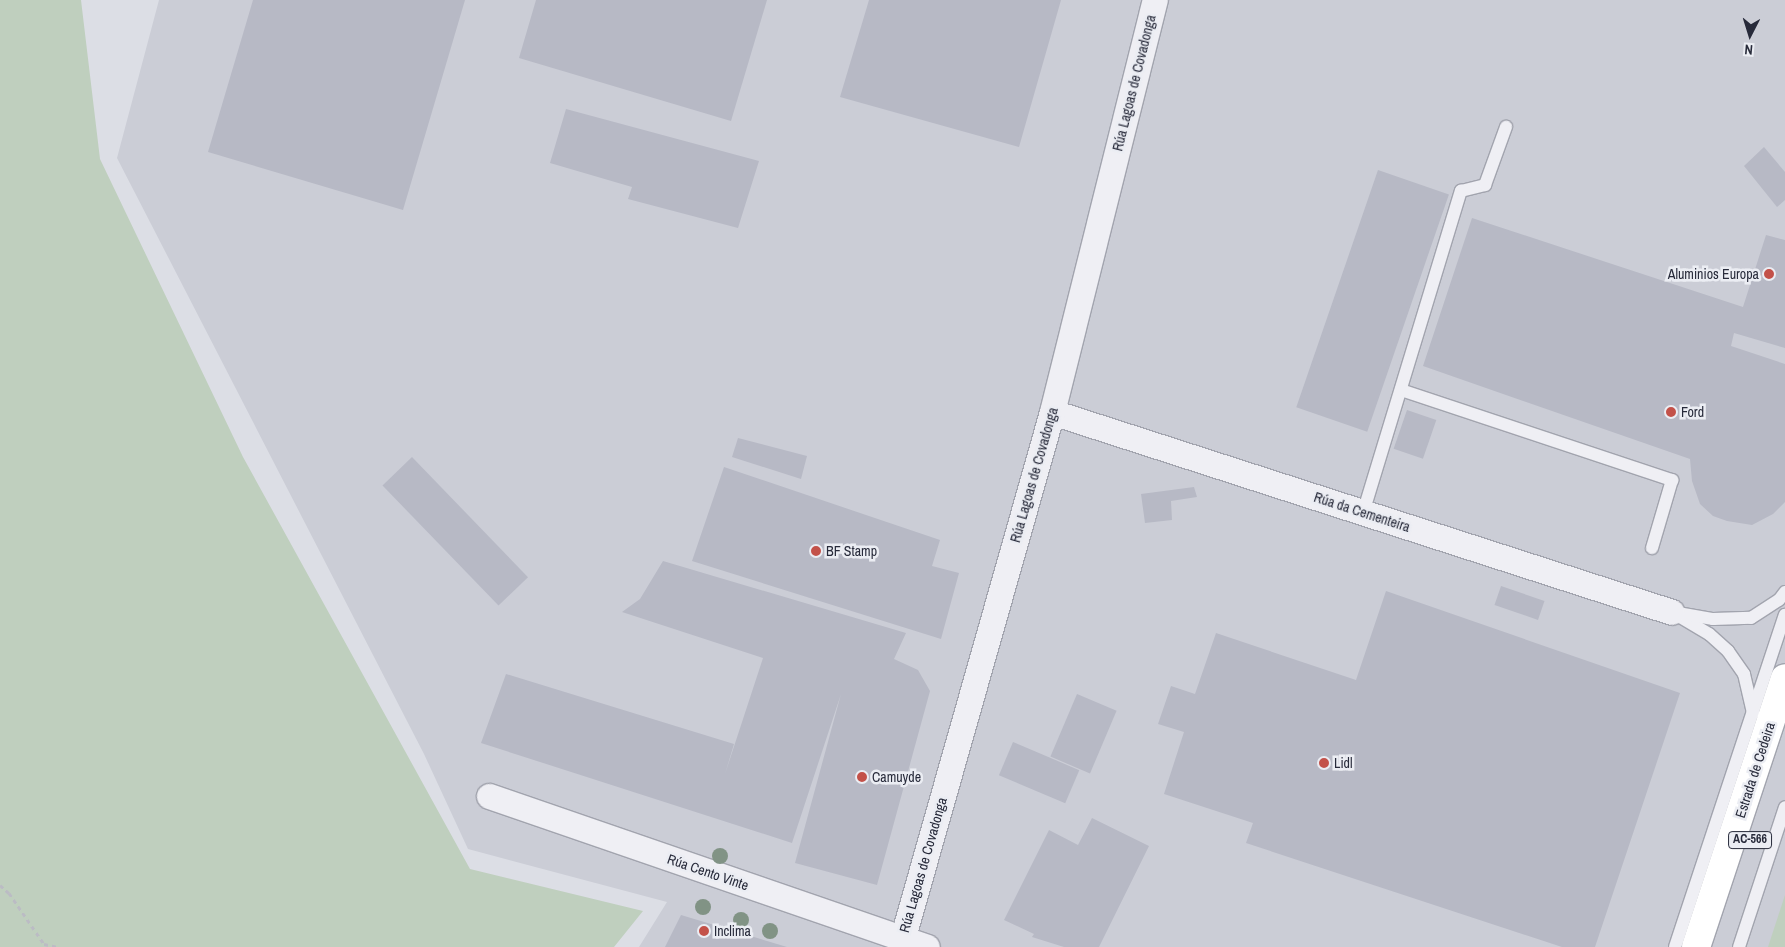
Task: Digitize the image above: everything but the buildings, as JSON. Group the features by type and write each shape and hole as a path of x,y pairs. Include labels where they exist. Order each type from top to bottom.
{"main road":[{"name":"Estrada de Cedeira","path":"1696,947 1785,678"},
{"name":"Estrada de Cedeira","path":"1715,947 1785,734"}],"street":[{"name":"Rúa Lagoas de Covadonga","path":"901,943 1052,412 1154,0"},
{"name":"Rúa da Cementeira","path":"1052,412 1672,612"},
{"name":"Rúa Cento Vinte","path":"489,796 901,943 927,947"}],"lane":[{"path":"1363,512 1461,191 1485,185 1506,127"},
{"path":"1401,390 1672,480 1652,548"},
{"path":"1672,612 1713,619 1751,618 1779,600 1785,592"},
{"path":"1672,612 1709,634 1728,651 1744,674 1753,715"},
{"path":"1676,947 1785,615"},
{"path":"1740,947 1785,807"}],"path":[{"path":"0,886 9,893 44,944 58,947"}],"shaded area":[{"path":"159,0 1785,0 1785,947 639,947 667,902 468,849 424,754 117,158"}],"green space":[{"path":"0,0 81,0 100,159 243,457 470,869 643,911 614,947 0,947"},
{"path":"1785,895 1785,947 1768,947"}],"place":[{"name":"Aluminios Europa","path":"1769,274"},
{"name":"Ford","path":"1671,412"},
{"name":"BF Stamp","path":"816,551"},
{"name":"Lidl","path":"1324,763"},
{"name":"Camuyde","path":"862,777"},
{"name":"Inclima","path":"704,931"}]}
